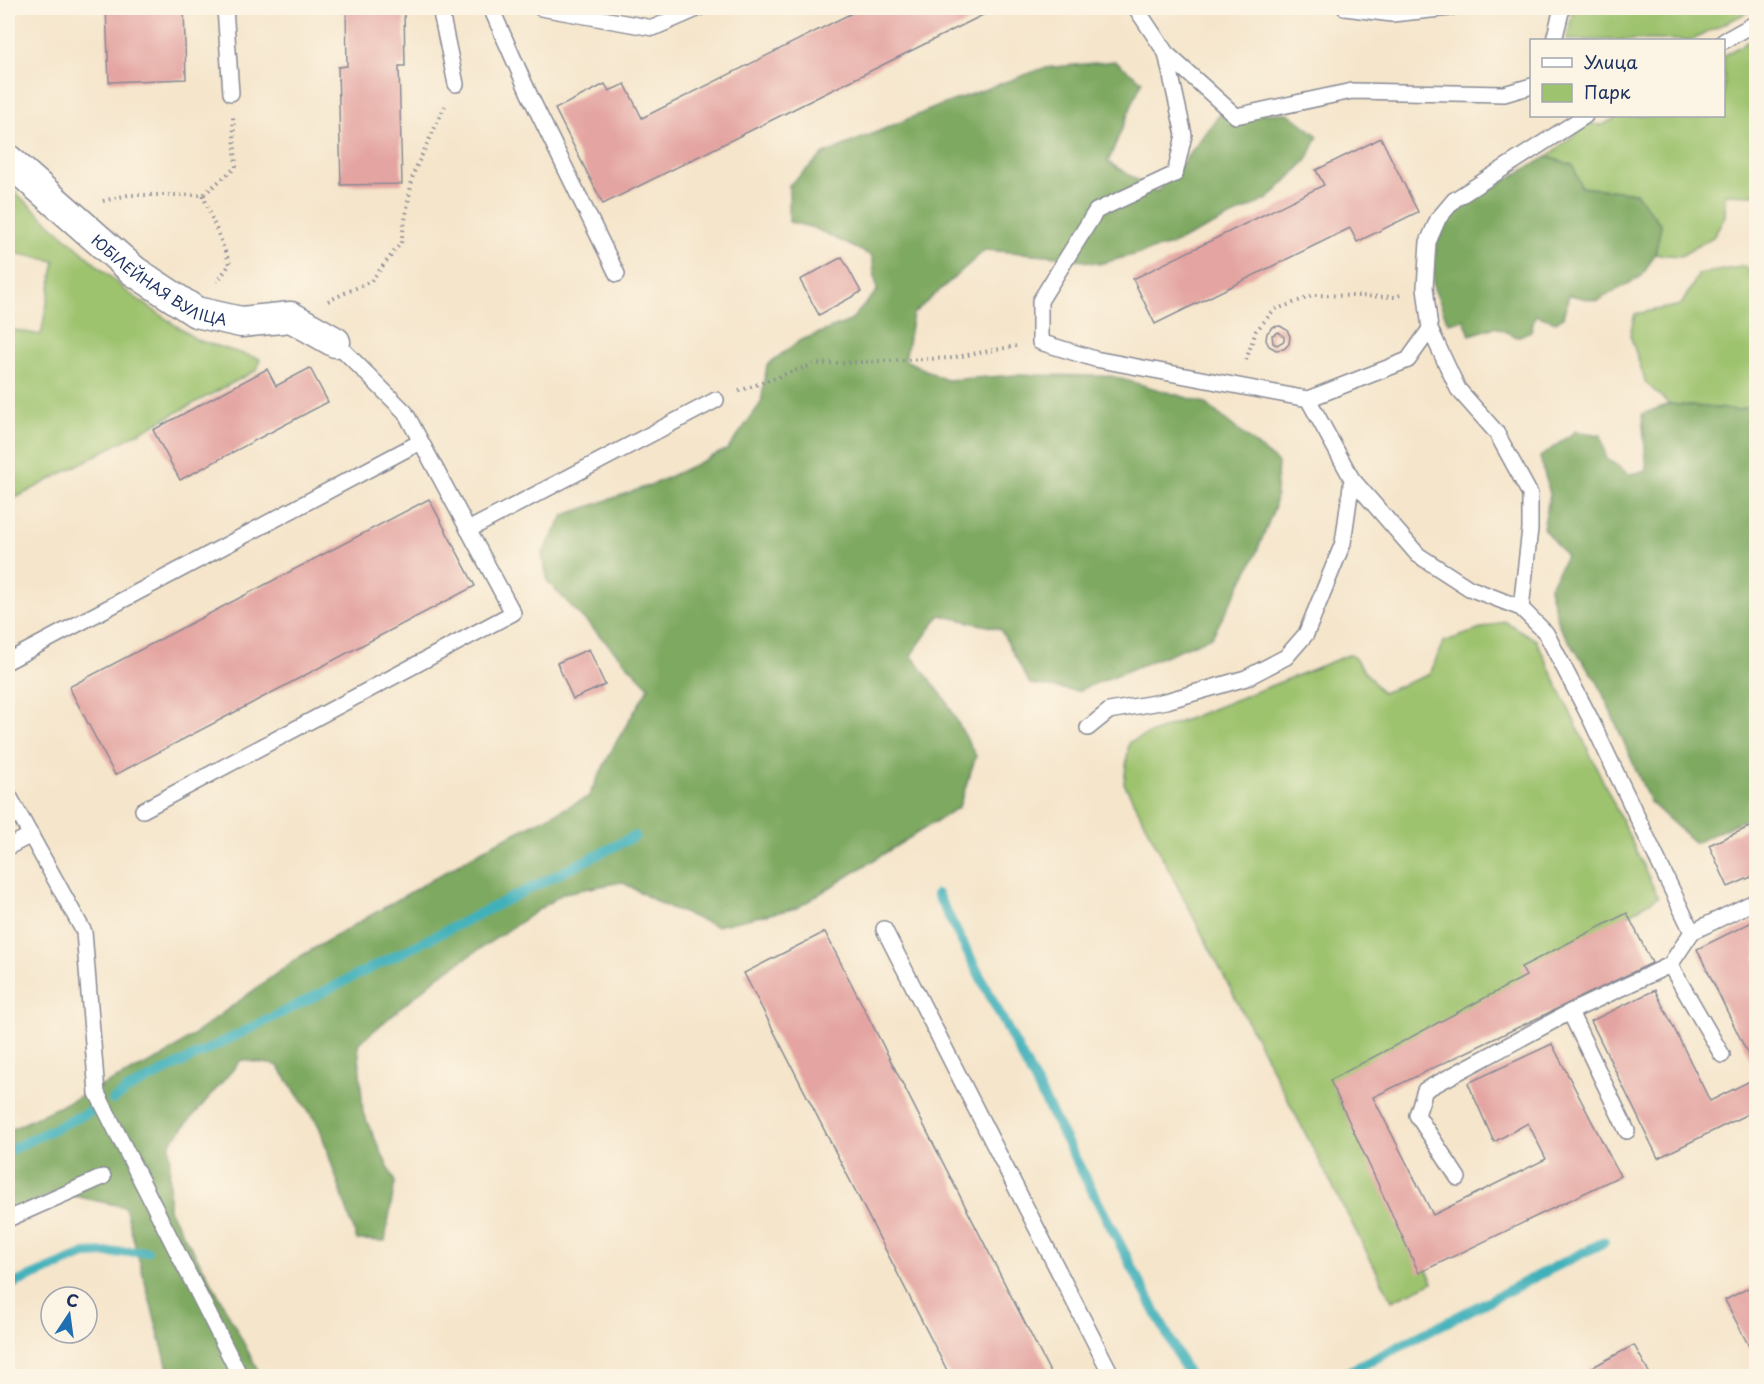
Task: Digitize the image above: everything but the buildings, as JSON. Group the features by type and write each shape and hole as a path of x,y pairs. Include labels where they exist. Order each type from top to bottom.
{"street":[{"name":"ЮБІЛЕЙНАЯ ВУЛІЦА","path":"8,160 134,271 196,312 242,322 291,317"},
{"path":"291,317 335,342"}],"lane":[{"path":"225,8 231,93"},
{"path":"440,8 456,84"},
{"path":"491,8 535,106 617,274"},
{"path":"542,8 653,28 699,8"},
{"path":"1136,8 1166,52 1236,116 1352,91 1504,94 1530,87"},
{"path":"1346,8 1392,14 1450,8"},
{"path":"1554,39 1562,8"},
{"path":"1725,40 1756,23"},
{"path":"1166,52 1184,135 1174,174 1096,211 1040,301 1040,342 1095,359 1308,399 1408,360 1430,329"},
{"path":"1521,608 1530,529 1530,494 1496,432 1458,389 1430,329 1425,287 1428,242 1438,219 1454,200 1577,117"},
{"path":"143,810 513,613 405,412 335,342"},
{"path":"1308,399 1352,479 1419,555 1469,588 1521,608 1546,633 1590,717 1692,932"},
{"path":"468,530 716,400"},
{"path":"8,661 420,442"},
{"path":"1088,728 1110,711 1166,701 1246,678 1286,657 1306,634 1343,543 1352,479"},
{"path":"8,794 84,932 97,1093 240,1377"},
{"path":"8,848 31,835"},
{"path":"1458,1178 1417,1115 1425,1090 1570,1012 1670,965 1692,932 1756,901"},
{"path":"884,929 1112,1377"},
{"path":"1670,965 1722,1055"},
{"path":"1570,1012 1627,1131"},
{"path":"8,1219 103,1177"}],"path":[{"path":"291,317 371,281 401,243 413,174 456,84"},
{"path":"65,210 128,195 203,195 237,166 231,93"},
{"path":"196,312 230,264 203,195"},
{"path":"1236,386 1256,331 1274,310 1315,295 1395,297 1425,287"},
{"path":"716,400 814,364 951,358 1040,342"}],"green space":[{"path":"1573,8 1756,8 1694,39 1567,39"},
{"path":"1756,37 1756,195 1725,194 1725,216 1713,237 1681,256 1655,254 1661,225 1636,193 1580,187 1573,165 1547,157 1588,124 1603,125 1616,117 1725,117 1725,54"},
{"path":"1115,61 1142,81 1108,162 1157,192 1219,115 1288,113 1318,136 1307,160 1268,199 1171,245 1099,264 1058,256 985,250 913,314 905,360 946,380 1016,375 1111,376 1205,403 1278,463 1275,506 1254,559 1212,637 1077,691 1030,684 1000,629 940,615 911,655 945,699 976,756 959,807 797,908 716,926 663,905 622,882 564,893 439,976 358,1044 363,1113 395,1182 385,1241 357,1240 319,1126 277,1065 241,1060 170,1143 169,1210 212,1283 261,1376 170,1376 125,1207 56,1192 8,1213 8,1131 166,1055 296,959 493,844 588,797 615,744 649,687 548,582 542,554 564,515 654,484 728,449 761,403 767,365 799,341 850,321 877,291 872,256 814,228 789,222 789,185 824,154 939,106 1044,68"},
{"path":"1547,157 1573,165 1581,187 1636,193 1661,225 1655,254 1642,276 1597,301 1569,295 1563,317 1556,322 1535,315 1531,331 1517,337 1495,327 1470,335 1464,320 1448,323 1433,286 1436,243 1443,223 1457,207"},
{"path":"8,186 126,291 197,340 260,359 257,370 8,502 8,329 41,335 55,261 8,252"},
{"path":"1746,266 1756,286 1756,405 1739,410 1669,404 1646,383 1630,335 1635,314 1681,305 1699,274"},
{"path":"1669,404 1739,410 1756,405 1756,814 1695,843 1650,802 1598,683 1560,628 1549,588 1566,556 1543,528 1550,494 1540,457 1576,431 1601,435 1606,458 1629,474 1647,471 1642,414"},
{"path":"1504,621 1536,640 1658,897 1335,1092 1433,1282 1392,1301 1124,783 1129,742 1351,654 1382,693 1430,674 1443,642"}],"waterway":[{"path":"113,1100 127,1090 635,836"},
{"path":"937,894 1189,1376"},
{"path":"8,1151 93,1110"},
{"path":"1341,1376 1604,1242"},
{"path":"8,1286 85,1254 147,1251"}]}
